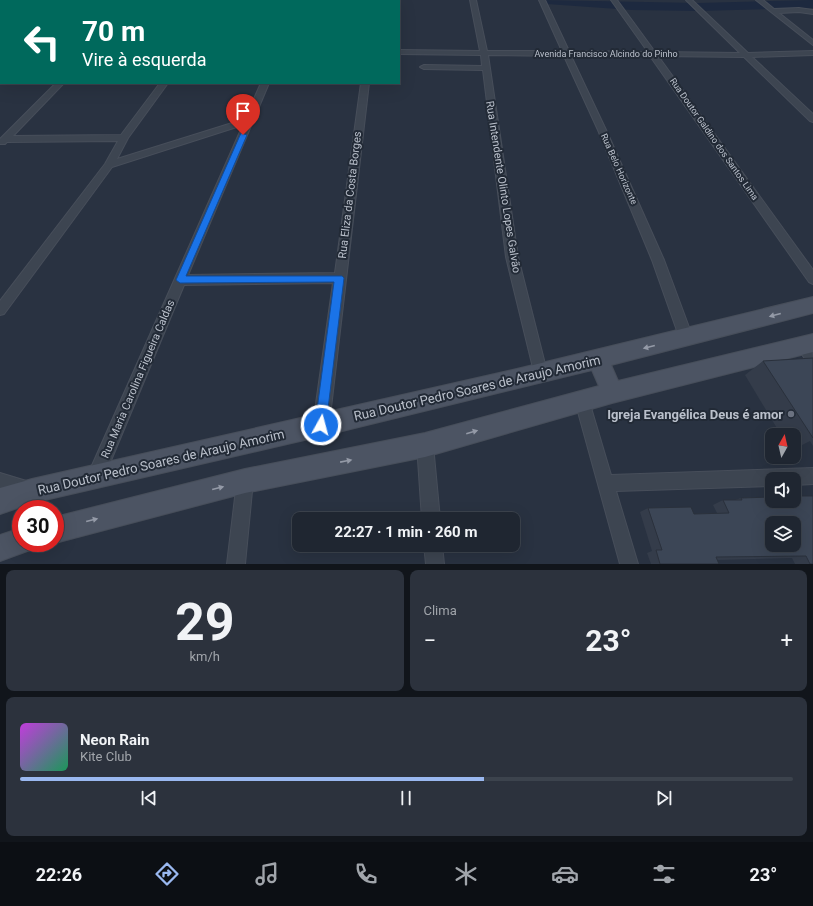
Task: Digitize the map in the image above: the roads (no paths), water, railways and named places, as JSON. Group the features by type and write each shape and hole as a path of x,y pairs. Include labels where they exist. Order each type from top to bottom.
{"street":[{"name":"Rua Intendente Olinto Lopes Galvão","path":"473,0 484,53 512,257 540,372"},
{"path":"758,0 813,43"},
{"path":"690,1 813,119"},
{"name":"Rua Belo Horizonte","path":"542,2 567,54 658,260 686,338"},
{"name":"Rua Doutor Galdino dos Santos Lima","path":"616,4 813,279"},
{"path":"769,9 813,12"},
{"name":"Avenida Francisco Alcindo do Pinho","path":"400,52 748,55 813,53"},
{"path":"424,67 486,68"},
{"path":"2,141 59,84"},
{"path":"0,310 109,166 124,138 163,84"},
{"name":"Rua Maria Carolina Figueira Caldas","path":"96,476 265,84"},
{"name":"Rua Eliza da Costa Borges","path":"321,425 365,84"},
{"path":"109,166 250,120"},
{"path":"2,141 124,138"},
{"path":"180,280 339,278"},
{"name":"Rua Doutor Pedro Soares de Araujo Amorim","path":"0,501 32,491 321,425 540,372 599,360 813,305"},
{"path":"64,528 245,481 425,445 612,393 810,349"},
{"path":"599,360 612,393"},
{"path":"582,401 629,564"},
{"path":"425,445 430,512"},
{"path":"606,483 813,476"},
{"path":"0,481 32,491"},
{"path":"236,564 245,481"},
{"path":"0,548 12,544"},
{"path":"434,552 435,564"}],"waterway":[{"path":"547,0 632,6 698,7 813,4"}],"place":[{"name":"Igreja Evangélica Deus é amor","path":"791,414"}]}
